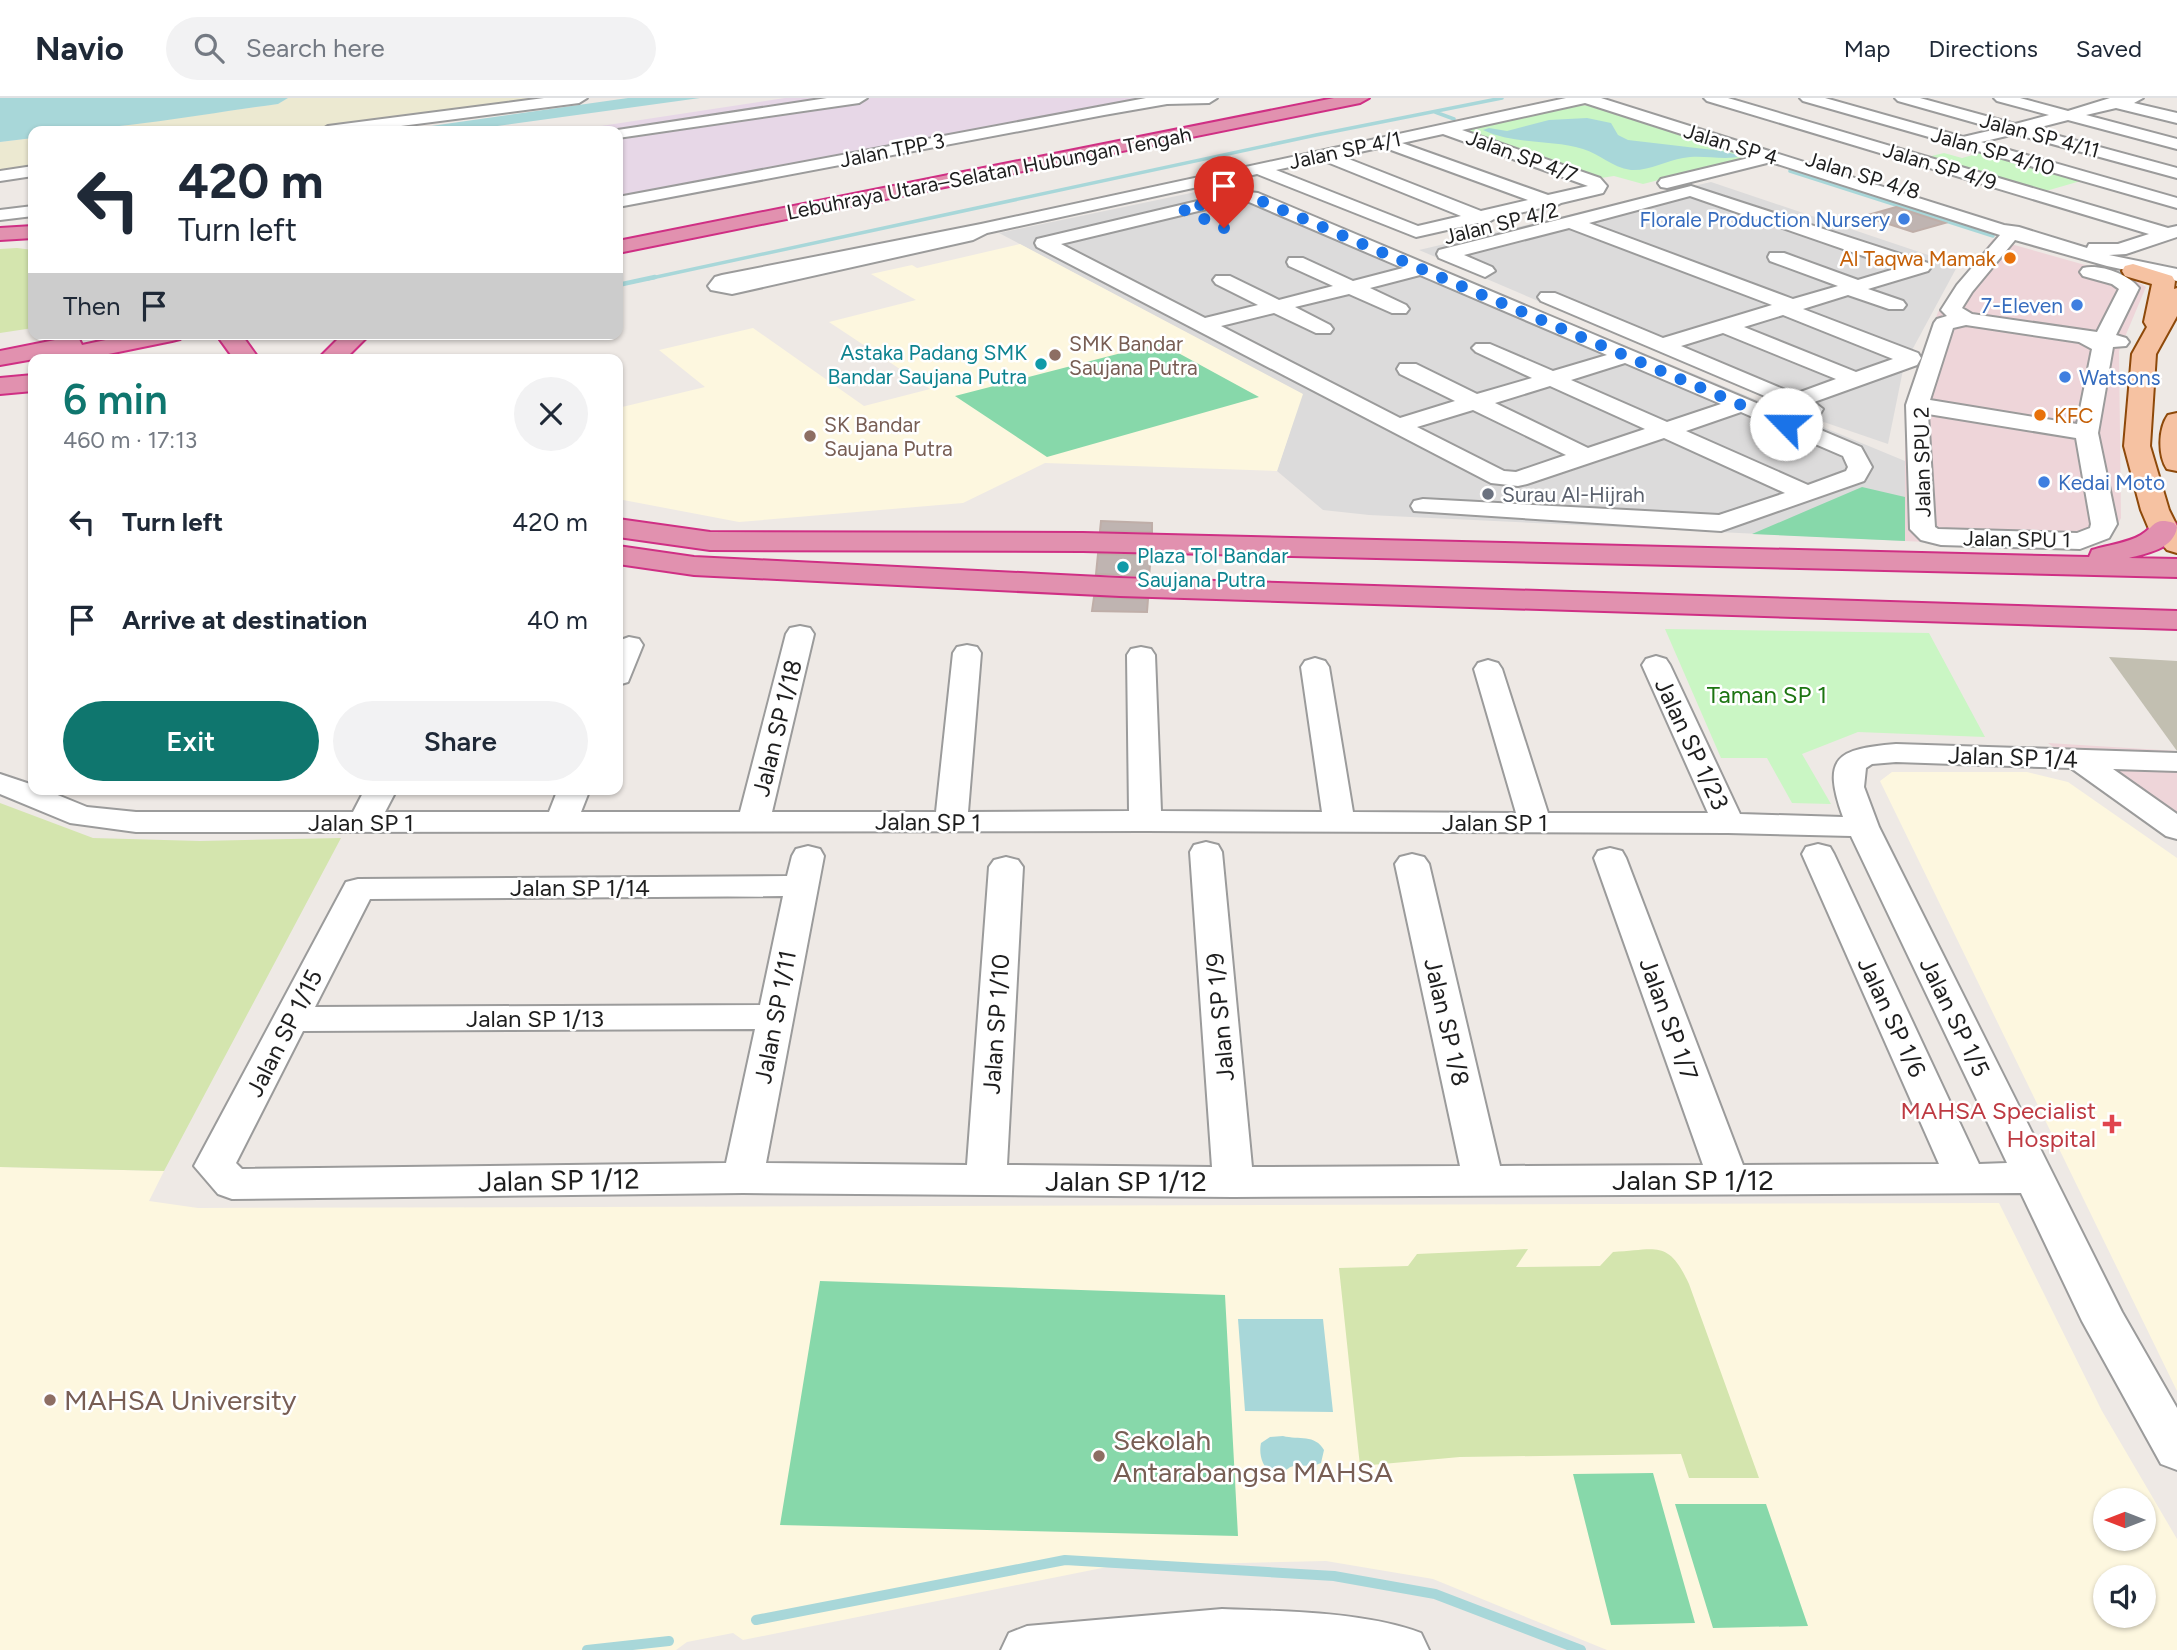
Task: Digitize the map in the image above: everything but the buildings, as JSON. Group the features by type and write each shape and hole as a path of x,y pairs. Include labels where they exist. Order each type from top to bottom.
{"highway":[{"name":"Lebuhraya Utara–Selatan Hubungan Tengah","path":"623,246 793,206 1321,98"},
{"name":"Lebuhraya Utara–Selatan Hubungan Tengah","path":"793,206 1360,98"},
{"path":"623,233 793,206"},
{"path":"623,252 793,206"},
{"path":"0,234 28,232"},
{"path":"0,241 28,239"},
{"path":"0,346 32,340"},
{"path":"0,358 92,340"},
{"path":"71,354 142,340"},
{"path":"336,354 351,340"},
{"path":"0,368 28,362"},
{"path":"0,386 28,383"},
{"path":"623,529 710,541 1083,542 2177,568"},
{"path":"2056,565 2139,547 2171,536"},
{"path":"1318,547 1328,593"},
{"path":"1520,552 1712,581 2177,599"},
{"path":"623,556 694,566 1132,588 2177,620"},
{"path":"1532,600 1712,581 2177,586"},
{"path":"2061,617 2177,634"}],"main road":[{"path":"2138,269 2177,266"},
{"path":"2138,269 2164,281 2149,344 2137,446 2155,510 2171,536"},
{"path":"2149,344 2177,295"},
{"path":"2105,341 2149,344"}],"street":[{"path":"366,126 579,98"},
{"path":"623,132 859,98"},
{"path":"1067,98 1104,110"},
{"name":"Jalan TPP 3","path":"623,201 1104,110 1168,99 1209,98"},
{"name":"Jalan SP 4","path":"1586,98 1610,101 2088,261 2177,276"},
{"name":"Jalan SP 4/1","path":"981,229 973,234 732,288 719,286 722,281 981,229 1586,98"},
{"name":"Jalan SP 4/9","path":"1712,98 2044,197 2172,232"},
{"name":"Jalan SP 4/10","path":"1808,98 2177,203"},
{"name":"Jalan SP 4/11","path":"1903,98 2177,173"},
{"path":"2002,98 2177,144"},
{"path":"2097,98 2177,118"},
{"path":"1832,176 2135,98"},
{"path":"1565,103 1610,101"},
{"name":"Jalan SP 4/8","path":"1610,101 1861,168 2110,251 2172,232"},
{"name":"Jalan SP 4/7","path":"1444,129 1598,186 1560,210"},
{"path":"1385,142 1560,210 1910,358 1803,405 1534,292"},
{"path":"1323,155 1491,227"},
{"name":"Jalan SP 4/2","path":"1560,210 1773,157"},
{"path":"1258,169 1406,230 1424,231 1491,227 1560,210 1709,188 1928,262 1918,268 1662,345"},
{"path":"0,176 28,172"},
{"name":"Jalan SP 4/2","path":"1237,174 1412,243 1491,227"},
{"path":"2044,197 2100,181"},
{"path":"1423,506 1721,523 1856,476 1860,467 1853,452 1246,196 1044,243 1396,426 1507,480 1518,479 1583,455 1741,405"},
{"path":"1075,209 1140,240"},
{"path":"1182,209 1213,223"},
{"path":"1498,276 1446,254 1491,227 1560,210"},
{"path":"0,215 28,212"},
{"path":"1324,227 1349,220"},
{"path":"2007,232 1996,252 1951,310 1966,319 2105,341"},
{"name":"Jalan SPU 1","path":"1930,535 2080,541 2101,533 2104,524 2087,433 2105,341 2129,288 2127,284 2017,251 1996,252"},
{"path":"1777,257 1896,305"},
{"path":"1296,262 1399,309"},
{"path":"1202,326 1423,269"},
{"path":"1223,280 1322,329"},
{"name":"Jalan SPU 2","path":"1930,535 1923,530 1917,405 1944,323 1966,319"},
{"path":"1724,327 1857,380"},
{"path":"1483,348 1806,493"},
{"path":"1396,426 1626,356"},
{"path":"1408,369 1583,455"},
{"path":"1917,405 2087,433"},
{"name":"Jalan SP 1/18","path":"754,821 800,634"},
{"path":"623,662 629,645"},
{"path":"951,822 967,653"},
{"path":"1141,656 1144,821"},
{"name":"Jalan SP 1/23","path":"1656,665 1728,823"},
{"path":"1315,667 1339,822"},
{"path":"1488,669 1535,823"},
{"name":"Jalan SP 1/4","path":"1851,764 1864,756 1896,753 2177,762"},
{"path":"2079,759 2177,829"},
{"name":"Jalan SP 1/5","path":"1851,764 1848,787 1863,827 2104,1321 2177,1450"},
{"name":"Jalan SP 1","path":"0,783 28,794"},
{"name":"Jalan SP 1","path":"29,795 81,816 102,820 183,823 1144,821 1728,823 1863,827"},
{"path":"364,822 378,795"},
{"path":"562,821 572,795"},
{"name":"Jalan SP 1/9","path":"1206,852 1233,1182"},
{"name":"Jalan SP 1/6","path":"1818,854 1966,1179"},
{"name":"Jalan SP 1/7","path":"1610,858 1728,1180"},
{"name":"Jalan SP 1/8","path":"1412,864 1483,1180"},
{"name":"Jalan SP 1/10","path":"986,1180 1006,867"},
{"name":"Jalan SP 1/14","path":"358,889 805,871"},
{"name":"Jalan SP 1/11","path":"743,1178 805,871"},
{"name":"Jalan SP 1/15","path":"221,1176 214,1166 358,889"},
{"name":"Jalan SP 1/13","path":"292,1019 777,1017"},
{"name":"Jalan SP 1/12","path":"221,1176 232,1184 743,1178 1233,1182 2034,1178"},
{"path":"1027,1650 1142,1644 1222,1632 1291,1635 1403,1650"}],"shaded area":[{"path":"288,98 559,98 349,126 121,126 278,104"},
{"path":"785,98 1169,98 1180,102 623,207 623,126 601,126"},
{"path":"28,139 28,170 0,173 0,142"},
{"path":"1711,182 1958,265 1904,365 1888,444 1812,418 1419,250"},
{"path":"1234,184 1905,461 1905,541 1369,515 1323,510 1277,471 1302,394 999,233"},
{"path":"1993,239 2131,278 2146,287 2119,351 2121,518 2113,534 2077,549 1905,541 1905,403 1938,312"},
{"path":"1020,244 1303,394 1277,471 1045,463 963,503 739,522 623,500 623,407 705,387 659,350 753,328 864,406 930,389 829,322 916,300 871,274 912,265 917,268"},
{"path":"2109,657 2177,661 2177,751"},
{"path":"2048,743 2177,751 2177,838"},
{"name":"MAHSA Specialist Hospital","path":"1892,772 2027,772 2068,782 2177,858 2177,1391 1880,781"},
{"name":"Sekolah Antarabangsa MAHSA","path":"0,1167 164,1171 149,1201 198,1208 1999,1203 2102,1411 2147,1488 2093,1488 2093,1551 2156,1551 2156,1503 2177,1539 2177,1650 1607,1650 1433,1579 1326,1561 1112,1566 743,1640 733,1633 687,1642 676,1650 0,1650"}],"green space":[{"path":"1577,105 1595,106 1753,156 1643,184 1614,176 1601,178 1460,130"},
{"path":"1964,148 2084,180 2039,193 1923,158 1944,153 1962,158 1980,153"},
{"path":"0,249 28,249 28,329 0,333"},
{"path":"1160,343 1259,397 1047,457 955,396"},
{"path":"1862,487 1905,497 1905,541 1752,534"},
{"name":"Taman SP 1","path":"1665,629 1929,633 1985,737 1858,732 1802,754 1831,804 1792,803 1767,758 1721,758"},
{"path":"0,803 93,838 200,841 341,838 164,1171 0,1167"},
{"path":"1528,1249 1516,1267 1600,1266 1613,1252 1651,1249 1660,1250 1674,1260 1689,1284 1759,1478 1689,1478 1681,1454 1460,1457 1360,1466 1339,1268 1408,1266 1417,1254"},
{"path":"820,1281 1225,1295 1238,1536 780,1525"},
{"path":"1653,1473 1695,1623 1611,1625 1573,1474"},
{"path":"1675,1504 1766,1504 1808,1626 1713,1628"}],"water":[{"path":"0,98 288,98 278,104 156,122 115,126 28,126 28,139 0,142"},
{"path":"628,98 700,98 498,126 431,126"},
{"path":"1587,118 1611,123 1618,135 1628,140 1722,151 1742,156 1690,157 1631,170 1583,149 1507,138 1483,130 1489,128 1507,131 1549,120"},
{"path":"1238,1319 1323,1319 1333,1412 1245,1411"},
{"path":"1270,1437 1306,1438 1316,1442 1324,1450 1321,1463 1293,1466 1277,1472 1267,1469 1262,1459 1261,1443"}],"waterway":[{"path":"647,279 1316,135 1502,98"},
{"path":"1435,112 1454,119"},
{"path":"1790,171 1993,236"},
{"path":"623,284 655,277"},
{"path":"756,1620 1065,1560 1334,1576 1435,1594 1581,1650"},
{"path":"587,1650 669,1641"}],"place":[{"name":"Florale Production Nursery","path":"1904,219"},
{"name":"Al Taqwa Mamak","path":"2010,258"},
{"name":"7-Eleven","path":"2077,305"},
{"name":"SMK Bandar Saujana Putra","path":"1055,355"},
{"name":"Astaka Padang SMK Bandar Saujana Putra","path":"1041,364"},
{"name":"Watsons","path":"2065,377"},
{"name":"KFC","path":"2040,415"},
{"name":"SK Bandar Saujana Putra","path":"810,436"},
{"name":"Kedai Moto","path":"2044,482"},
{"name":"Surau Al-Hijrah","path":"1488,494"},
{"name":"Plaza Tol Bandar Saujana Putra","path":"1123,567"},
{"name":"MAHSA Specialist Hospital","path":"2112,1124"},
{"name":"MAHSA University","path":"50,1400"},
{"name":"Sekolah Antarabangsa MAHSA","path":"1099,1456"}],"route":[{"path":"1224,228 1182,209 1240,196 1252,197 1786,424"}]}
